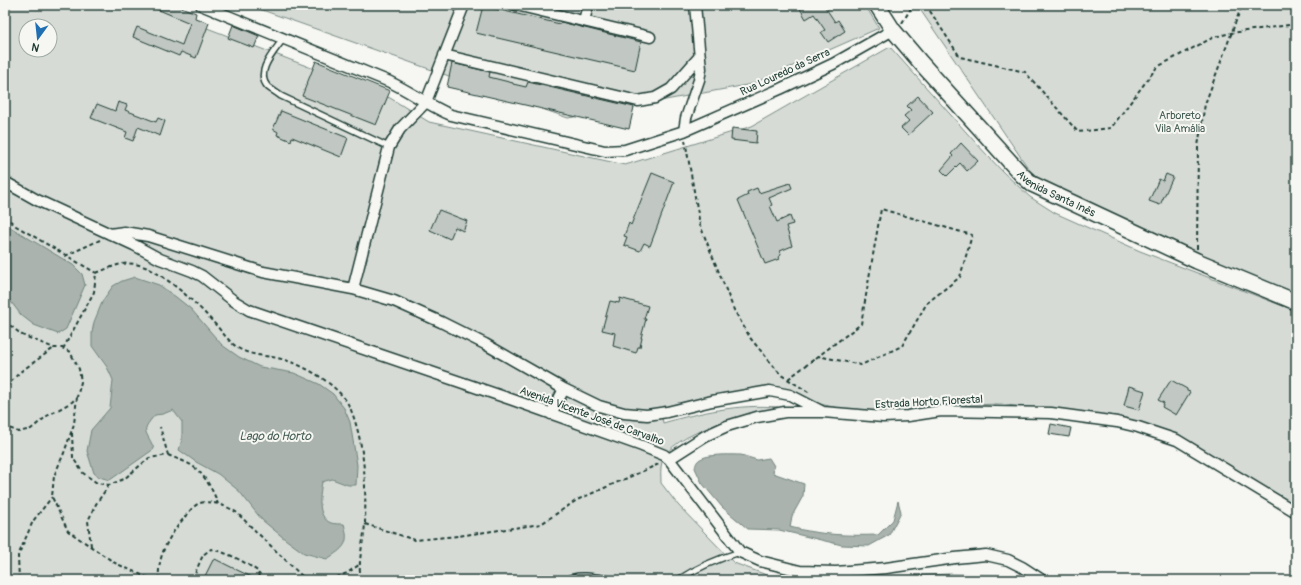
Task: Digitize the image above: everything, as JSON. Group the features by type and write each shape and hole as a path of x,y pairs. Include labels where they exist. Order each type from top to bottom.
{"main road":[{"name":"Avenida Santa Inês","path":"877,5 894,31 920,63 1022,175 1032,184 1046,192 1197,261 1296,302"}],"street":[{"name":"Rua Louredo da Serra","path":"201,5 390,82 413,94 438,110 451,115 605,151 625,150 684,130 780,89 833,64 894,31"},
{"path":"353,290 389,147 400,129 426,102 464,5"},
{"path":"516,5 650,37"},
{"path":"584,21 588,5"},
{"path":"684,130 686,118 700,74 700,56 695,5"},
{"path":"444,55 638,101 655,98 671,89 700,56"},
{"name":"Avenida Vicente José de Carvalho","path":"5,182 37,200 134,245 172,265 192,271 202,276 234,301 249,310 551,414 664,455 669,459 740,552"},
{"path":"110,234 124,232 148,236 264,272 353,290 394,301 441,322 484,344 564,389 600,406 624,413 646,415 667,412 712,401 770,391 790,395 827,412"},
{"path":"551,414 564,389"},
{"name":"Estrada Horto Florestal","path":"669,459 705,436 727,426 757,416 785,412 827,412 883,417 908,416 941,411 1030,412 1062,414 1118,422 1177,440 1296,512"},
{"path":"740,552 760,560 800,571 836,572 886,568 986,555 1008,560 1042,580"}],"lane":[{"path":"283,39 264,68 263,76 267,86 281,96 389,147"},
{"path":"678,580 693,570 713,560 740,552"},
{"path":"566,580 570,577 577,576 614,580"}],"path":[{"path":"894,31 913,5"},
{"path":"926,5 960,57 1025,72 1078,132 1111,128 1157,67 1214,37 1231,33 1296,24"},
{"path":"1197,261 1198,146 1205,104 1242,5"},
{"path":"684,130 700,225 734,310 751,339 781,375 811,394"},
{"path":"788,379 818,356 861,324 881,208 972,234 960,277 927,303 902,346 861,365 818,356"},
{"path":"5,216 16,226 96,274"},
{"path":"65,256 87,247 110,234"},
{"path":"96,274 124,263 147,268 175,287 196,304 238,348 251,353 284,359 296,364 323,379 342,395 351,408 362,444 365,524 359,565 361,580"},
{"path":"63,349 94,292 96,274"},
{"path":"5,321 22,335 54,348 63,349 70,352 79,369 81,382 77,397 72,432 73,458 83,473 97,482 109,485 124,480 149,458 168,455 192,465 202,475 214,493 218,504"},
{"path":"5,394 6,385 20,372 54,348"},
{"path":"5,424 18,432 31,429 47,416 72,402 77,397"},
{"path":"160,427 168,455"},
{"path":"72,432 54,476 52,497 68,531 115,563 153,580"},
{"path":"365,524 415,540 458,536 541,524 577,500 669,459"},
{"path":"91,546 88,521 96,504 109,485"},
{"path":"19,580 18,556 33,521 52,497"},
{"path":"159,580 158,570 166,542 189,512 199,504 208,502 228,507 236,512 306,580"},
{"path":"194,580 203,555 211,549 224,552 242,560 258,572 258,580"},
{"path":"330,580 347,573 359,565"}],"green space":[{"path":"5,5 147,5 390,98 429,122 625,165 752,126 890,47 1003,172 1030,197 1055,213 1140,251 1296,311 1296,505 1189,443 1138,424 1001,404 941,406 890,414 850,411 782,395 749,395 661,410 663,423 691,415 734,408 763,406 778,407 750,414 695,433 668,451 662,462 661,470 661,483 678,505 734,563 772,577 770,580 5,580"},
{"path":"248,5 865,5 879,28 752,84 568,118"},
{"name":"Arboreto Vila Amália","path":"917,5 1296,5 1296,302 1039,184"},
{"path":"949,574 1002,575 1002,580 834,580"}],"water":[{"path":"5,224 73,265 82,274 85,285 66,329 58,334 34,325 21,315 5,294"},
{"name":"Lago do Horto","path":"135,277 159,285 176,297 191,309 222,345 239,357 260,367 294,373 319,384 333,394 344,408 350,422 357,465 356,485 348,485 332,479 322,482 320,499 321,511 326,520 331,523 344,524 346,541 338,552 327,559 304,553 262,520 239,491 218,474 196,462 179,450 182,439 182,422 173,410 155,415 147,425 146,432 154,449 110,480 99,477 94,473 87,451 91,430 110,408 113,380 107,367 92,346 94,322 103,300 113,286 122,281"},
{"path":"718,455 741,455 757,460 769,458 774,466 773,473 804,484 803,496 792,516 790,527 812,532 834,534 878,535 893,520 898,501 901,512 889,535 869,546 842,545 779,530 748,529 722,507 702,483 695,468 697,462 705,457"}],"building":[{"path":"147,5 176,5 196,13 195,18 209,23 196,58 181,52 179,56 133,37 137,27 182,45 190,23"},
{"path":"798,5 828,5 825,7 835,22 838,20 845,31 828,42 821,32 825,30 814,14 806,19"},
{"path":"483,6 560,24 561,22 641,42 635,70 476,33"},
{"path":"233,25 259,36 254,48 228,38"},
{"path":"316,61 390,91 376,125 302,96"},
{"path":"452,63 490,72 489,77 513,84 526,87 528,82 634,107 629,129 447,87"},
{"path":"918,96 933,112 908,135 901,128 909,121 904,116 911,110 907,106"},
{"path":"118,102 127,105 125,110 156,122 158,118 165,121 160,136 138,127 133,141 125,138 127,132 91,118 97,104 115,111"},
{"path":"281,111 348,138 341,157 292,137 291,141 277,135 278,132 273,129"},
{"path":"732,128 757,131 756,143 731,140"},
{"path":"961,143 978,161 967,171 960,163 947,176 941,170 953,156 951,154"},
{"path":"652,173 674,182 650,246 644,243 640,251 624,245 627,237 624,236 629,223 631,225"},
{"path":"1166,174 1173,177 1160,205 1149,201 1159,179 1163,181"},
{"path":"790,183 792,188 769,198 772,205 770,206 777,222 790,216 793,224 786,226 792,246 780,251 781,255 778,257 779,259 765,264 738,200 748,195 747,192 757,188 759,193"},
{"path":"439,210 467,221 463,231 455,227 450,239 430,230"},
{"path":"620,298 648,306 644,319 646,319 640,347 638,347 636,353 613,346 615,333 602,330 610,301 619,303"},
{"path":"1171,380 1190,392 1176,415 1162,407 1164,403 1158,400"},
{"path":"1129,386 1145,391 1139,410 1124,406"},
{"path":"1051,424 1071,428 1069,437 1049,434"},
{"path":"215,559 258,580 203,580 213,560"}]}
